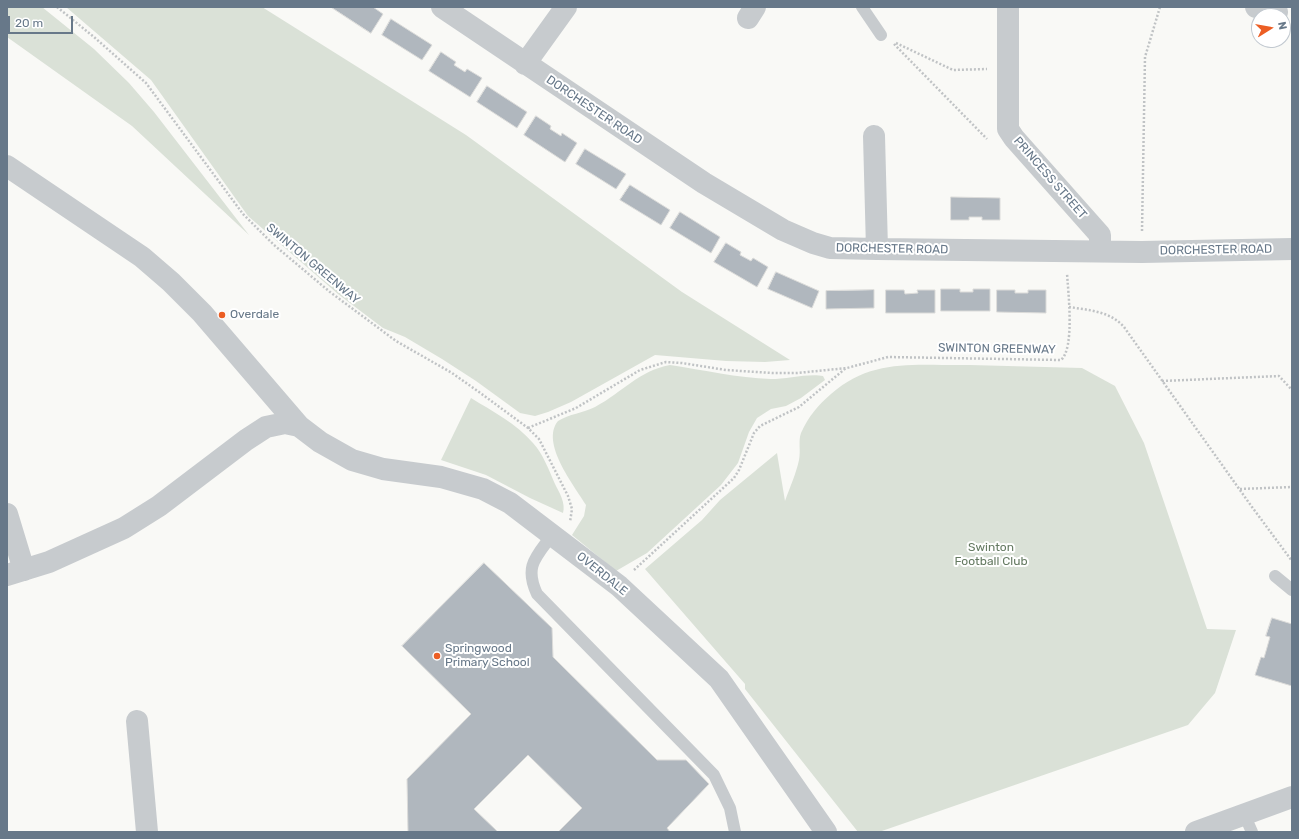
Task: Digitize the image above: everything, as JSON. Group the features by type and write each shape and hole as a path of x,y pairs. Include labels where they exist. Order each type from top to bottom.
{"street":[{"name":"DORCHESTER ROAD","path":"442,7 704,183 783,230 813,243 830,248 1100,250 1142,252 1292,249"},
{"path":"526,64 566,7"},
{"name":"PRINCESS STREET","path":"1008,7 1008,129 1019,144 1100,235 1100,250"},
{"path":"874,136 877,249"},
{"name":"OVERDALE","path":"7,166 142,257 170,282 212,324 299,426 320,442 352,460 384,469 441,477 483,489 510,502 552,536 619,586 719,679 826,832"},
{"path":"7,514 16,572 70,553 124,528 159,506 246,440 266,428 285,423 299,426"},
{"path":"136,721 147,832"},
{"path":"1196,832 1248,823 1292,797"}],"lane":[{"path":"862,7 881,35"},
{"path":"552,536 534,559 530,570 531,581 537,594 714,775 730,808 735,832"},
{"path":"1275,576 1292,590"}],"path":[{"name":"SWINTON GREENWAY","path":"57,7 94,37 146,83 243,214 274,245 330,292 396,341 452,373 528,428 539,439 549,457 568,496 572,510"},
{"path":"1142,252 1145,57 1160,7"},
{"path":"1007,69 953,70 891,40 988,140 1019,144"},
{"name":"SWINTON GREENWAY","path":"847,368 888,357 1060,360 1067,351 1069,307 1064,250"},
{"path":"1069,307 1094,311 1116,318 1292,561"},
{"path":"528,428 576,408 640,370 656,364 682,363 726,370 773,373 797,373 847,368"},
{"path":"619,586 645,559 734,478 739,470 754,433 760,426 799,407 847,368"},
{"path":"1162,381 1278,376 1292,390"},
{"path":"1240,489 1292,487"}],"green space":[{"path":"7,7 42,7 94,49 129,83 154,112 249,235 132,126 7,37"},
{"path":"66,7 262,7 466,135 682,292 790,360 765,362 726,361 655,355 571,402 548,412 535,416 520,413 476,381 442,359 405,337 383,328 338,294 248,216 151,80"},
{"path":"670,365 746,377 771,379 818,375 823,376 825,380 801,398 786,406 771,409 757,418 749,432 738,463 721,485 647,553 616,571 572,535 584,516 586,505 561,464 553,441 554,430 558,421 595,407 640,377 659,368"},
{"name":"Swinton Football Club","path":"970,365 1082,368 1115,386 1144,443 1207,629 1236,630 1215,693 1188,725 879,832 858,832 745,689 745,684 645,569 702,520 720,500 777,453 785,501 798,465 800,457 800,436 804,427 822,402 847,382 863,374 896,366"},
{"path":"471,398 512,424 527,436 537,447 546,462 562,498 564,505 563,513 486,475 441,460"}],"building":[{"path":"331,7 373,7 383,14 371,33"},
{"path":"391,19 432,45 422,60 382,35"},
{"path":"441,52 456,62 454,65 465,72 467,69 482,78 470,97 429,71"},
{"path":"487,86 527,112 517,128 477,102"},
{"path":"536,116 551,126 550,129 561,136 562,133 577,143 565,162 524,135"},
{"path":"585,149 626,174 616,189 576,164"},
{"path":"630,185 670,210 661,225 620,200"},
{"path":"951,197 1000,198 1000,220 982,220 982,217 969,217 969,220 951,220"},
{"path":"680,212 720,237 711,253 670,228"},
{"path":"726,243 741,252 740,255 751,261 753,258 768,267 757,287 714,262"},
{"path":"776,272 819,291 812,308 768,289"},
{"path":"941,289 960,289 960,292 973,292 973,289 990,289 990,311 941,311"},
{"path":"874,290 874,308 826,309 826,291"},
{"path":"886,290 904,290 905,294 918,293 917,290 935,290 935,313 886,313"},
{"path":"997,290 1015,290 1015,293 1028,293 1028,290 1046,290 1046,313 997,312"},
{"path":"484,563 552,628 553,657 657,760 686,760 709,784 667,828 670,832 558,832 582,808 528,755 474,809 498,832 408,832 407,779 471,714 402,646"},
{"path":"1272,618 1292,624 1292,686 1255,675 1261,657 1264,658 1270,637 1266,636"}],"place":[{"name":"Overdale","path":"222,315"},
{"name":"Springwood Primary School","path":"437,656"}]}
